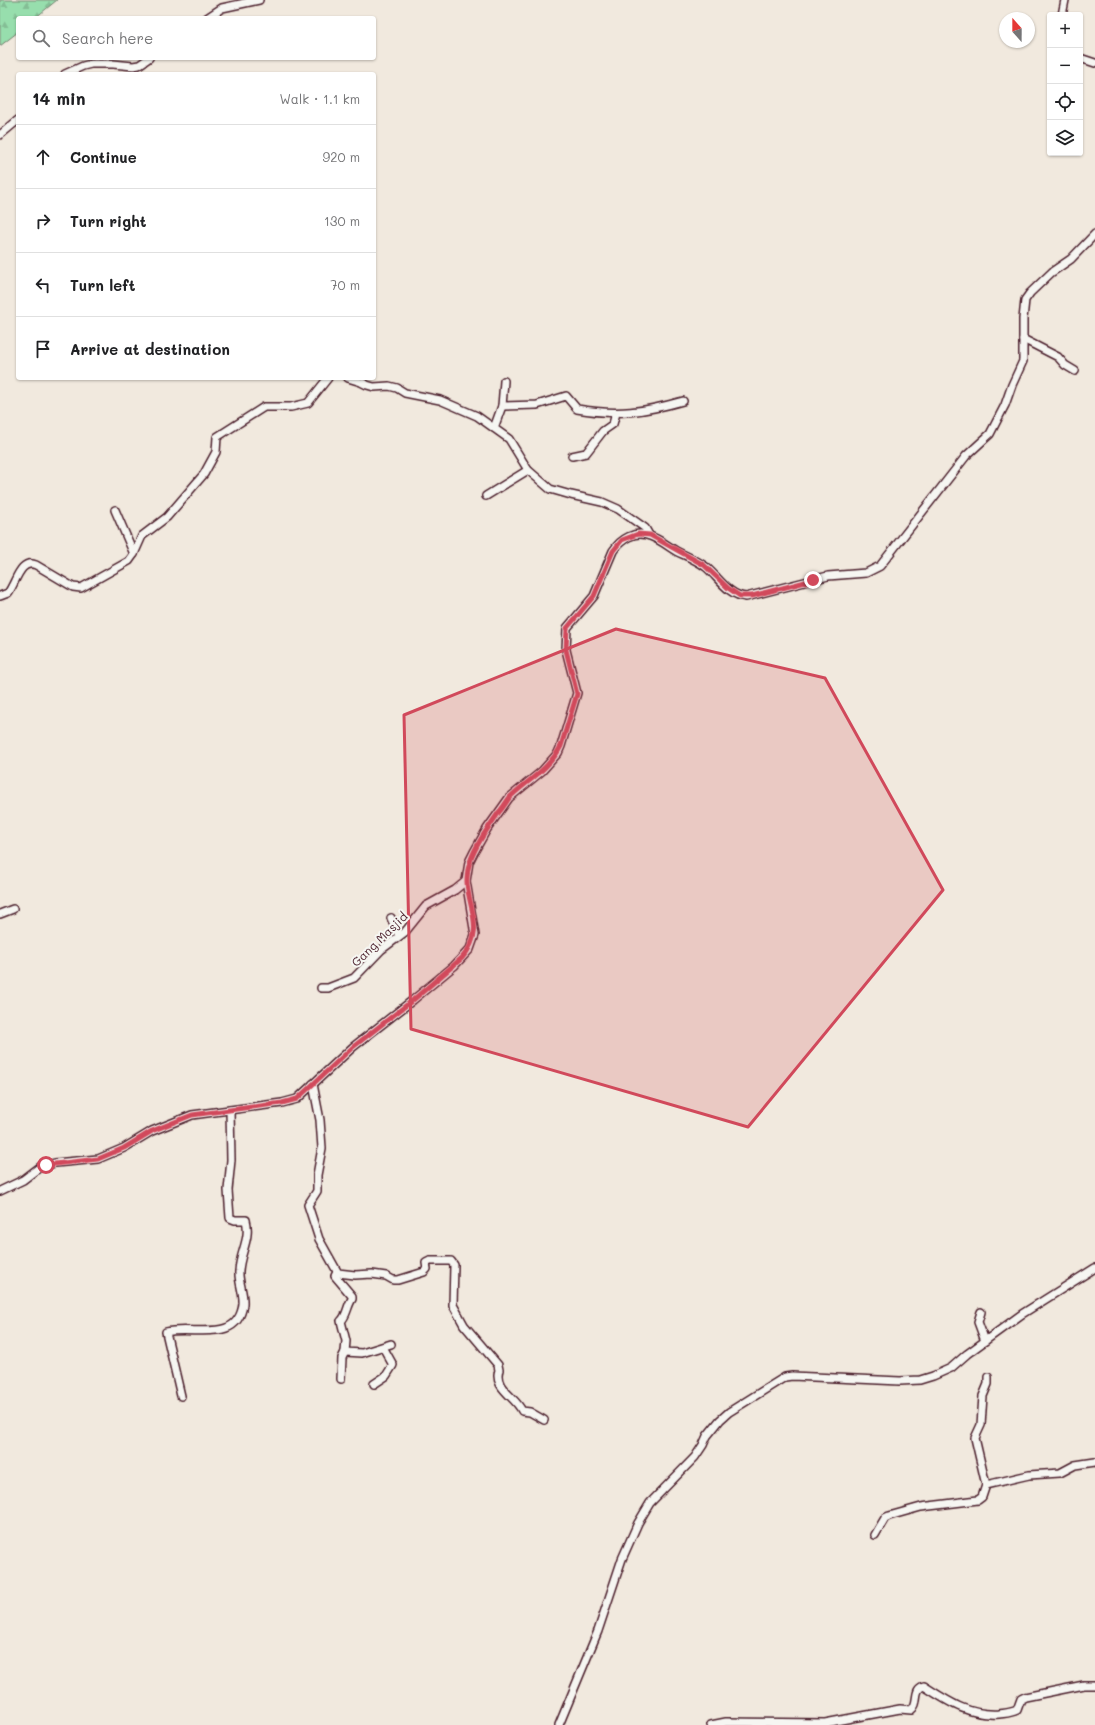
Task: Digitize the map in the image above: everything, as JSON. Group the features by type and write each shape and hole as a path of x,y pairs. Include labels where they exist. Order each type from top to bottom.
{"street":[{"path":"210,16 222,8 259,0"},
{"path":"1063,12 1065,0"},
{"path":"1083,59 1095,63"},
{"path":"70,72 91,64 133,66 139,65 146,60"},
{"path":"0,135 16,122"},
{"path":"354,380 374,387 389,386 397,388 405,393 440,400 477,416 509,439 528,470 550,489 557,492 602,502 618,509 645,528 650,535 704,565 728,588 740,596 752,596 828,576 866,573 875,569 886,560 966,456 990,434 1005,404 1012,385 1022,367 1024,357 1023,339 1025,300 1030,293 1052,272 1071,258 1095,234"},
{"path":"1023,339 1058,357 1075,371"},
{"path":"0,596 8,593 20,570 27,564 31,563 36,565 73,587 81,588 129,561 134,554 142,536 167,518 204,474 216,452 217,437 264,407 291,407 308,403 326,380"},
{"path":"494,428 502,406 504,381"},
{"path":"502,406 537,405 566,396 576,409 616,413 647,411 683,401"},
{"path":"572,456 586,453 603,431 613,424 616,413"},
{"path":"486,496 528,470"},
{"path":"115,510 134,554"},
{"path":"0,1191 23,1180 40,1166 98,1159 124,1148 152,1131 198,1113 291,1102 297,1099 353,1047 454,966 470,949 475,935 466,881 469,862 487,829 509,798 542,771 558,753 561,746 577,694 566,650 567,628 594,596 618,544 631,536 650,535"},
{"name":"Gang Masjid","path":"321,988 328,988 354,978 381,950 399,936 426,906 454,890 466,881"},
{"path":"0,914 13,909"},
{"path":"391,918 399,936"},
{"path":"313,1084 320,1120 322,1148 317,1176 317,1191 308,1205 319,1239 337,1272 335,1276 352,1296 352,1299 347,1306 344,1318 341,1321 346,1341 345,1352 342,1358 341,1379"},
{"path":"181,1396 166,1332 214,1331 227,1327 236,1323 240,1318 243,1303 239,1273 242,1251 247,1238 248,1229 246,1220 235,1220 230,1218 228,1190 231,1160 230,1110"},
{"path":"337,1272 355,1275 372,1274 398,1280 424,1272 427,1269 426,1263 430,1261 451,1261 454,1265 453,1305 462,1320 498,1365 499,1370 497,1377 499,1384 518,1402 522,1412 530,1412 544,1420"},
{"path":"559,1725 598,1631 622,1559 638,1524 656,1495 695,1457 707,1436 720,1420 785,1377 792,1376 900,1381 920,1380 951,1368 1022,1314 1095,1268"},
{"path":"981,1312 978,1322 985,1341"},
{"path":"345,1352 362,1353 391,1344"},
{"path":"374,1384 386,1376 394,1365 383,1347"},
{"path":"875,1535 885,1518 921,1507 978,1500 982,1497 986,1485 975,1438 981,1425 983,1396 988,1384 988,1377"},
{"path":"986,1485 1029,1475 1060,1473 1075,1465 1095,1462"},
{"path":"711,1725 726,1722 824,1723 900,1709 911,1710 916,1706 917,1691 924,1686 959,1706 974,1712 982,1714 1011,1713 1017,1710 1020,1701 1025,1697 1084,1685 1095,1685"}],"highlighted area":[{"path":"616,629 825,678 943,890 748,1127 411,1029 404,715"}],"green space":[{"path":"0,0 57,0 37,16 16,16 16,34 0,46"}],"route":[{"path":"46,1165 98,1159 124,1148 152,1131 198,1113 291,1102 297,1099 353,1047 413,1000 462,958 470,949 475,935 472,908 466,881 469,862 487,829 509,798 542,771 558,753 572,716 577,694 566,650 565,641 567,628 570,622 588,605 594,596 613,551 622,540 638,534 650,535 663,544 704,565 734,594 740,596 752,596 813,580"}]}
